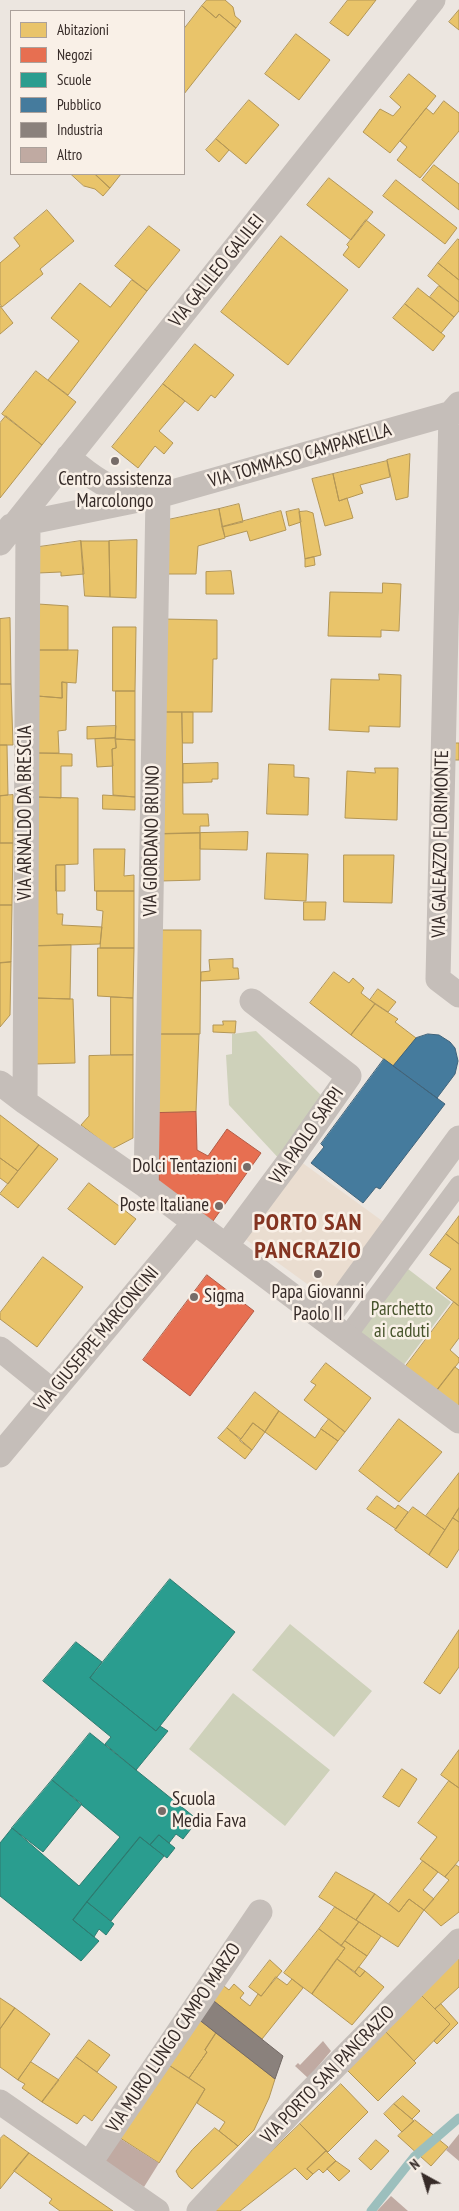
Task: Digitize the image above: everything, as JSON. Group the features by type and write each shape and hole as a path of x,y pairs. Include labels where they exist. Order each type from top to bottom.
{"street":[{"name":"VIA GALILEO GALILEI","path":"10,530 433,0"},
{"name":"VIA TOMMASO CAMPANELLA","path":"10,530 149,497 456,409"},
{"name":"VIA GALEAZZO FLORIMONTE","path":"456,409 438,979 459,995"},
{"path":"68,457 117,492 149,497"},
{"name":"VIA GIORDANO BRUNO","path":"146,1186 149,497"},
{"name":"VIA ARNALDO DA BRESCIA","path":"10,530 25,1102"},
{"name":"VIA PAOLO SARPI","path":"226,1246 288,1164 349,1076 252,1001"},
{"path":"0,1083 146,1186 459,1421"},
{"path":"326,1320 459,1138"},
{"path":"347,1336 459,1185"},
{"name":"VIA GIUSEPPE MARCONCINI","path":"0,1455 194,1223"},
{"path":"0,1349 52,1391"},
{"name":"VIA MURO LUNGO CAMPO MARZO","path":"89,2164 260,1912"},
{"name":"VIA PORTO SAN PANCRAZIO","path":"199,2211 306,2096 459,1941"},
{"path":"0,2102 157,2211"}],"green space":[{"path":"256,1031 327,1101 284,1164 229,1105 226,1055 232,1054 232,1034"},
{"name":"Parchetto ai caduti","path":"408,1269 451,1302 397,1374 353,1339"},
{"path":"290,1624 372,1691 334,1737 252,1670"},
{"path":"233,1693 330,1770 285,1826 189,1749"}],"shaded area":[{"path":"293,1156 392,1228 336,1305 237,1233"}],"building: Abitazioni":[{"path":"207,0 225,0 233,7 235,16 241,21 236,28 219,14 216,18 202,6"},
{"path":"348,0 376,0 348,36 330,23"},
{"path":"202,6 216,18 219,14 236,28 185,93 185,28"},
{"path":"459,10 459,30 449,22"},
{"path":"296,34 330,60 299,100 265,74"},
{"path":"409,74 436,96 390,153 363,132 380,109 393,116 401,107 390,97"},
{"path":"249,100 279,125 246,164 216,139"},
{"path":"444,101 459,113 459,131 420,178 397,160 407,147 400,141 426,108 433,114"},
{"path":"216,139 229,150 219,162 206,150"},
{"path":"434,165 459,184 459,210 422,180"},
{"path":"72,175 96,175 110,188 103,196 95,189 84,186"},
{"path":"96,175 120,175 110,188"},
{"path":"329,178 373,212 351,240 307,205"},
{"path":"396,180 457,228 445,244 383,196"},
{"path":"47,210 74,241 40,269 43,274 2,307 0,304 0,263 20,246 14,238"},
{"path":"366,220 385,235 359,268 343,255 349,247 347,245"},
{"path":"149,226 180,250 147,291 115,266"},
{"path":"281,236 348,290 288,365 221,312"},
{"path":"459,240 459,280 438,263"},
{"path":"438,263 459,280 459,302 428,276"},
{"path":"132,280 147,291 68,395 48,380 79,341 51,318 80,283 110,307"},
{"path":"439,286 459,302 459,311 454,317 430,297"},
{"path":"418,288 454,317 441,333 405,304"},
{"path":"405,304 445,336 433,351 393,318"},
{"path":"0,306 13,323 0,334"},
{"path":"195,344 234,375 215,398 211,395 198,411 163,384"},
{"path":"36,371 76,402 42,445 2,414"},
{"path":"163,384 185,401 159,431 173,443 164,454 155,446 138,468 112,447"},
{"path":"6,416 42,445 0,498 0,423"},
{"path":"410,454 408,497 396,500 387,460"},
{"path":"387,461 390,477 360,485 363,493 339,501 333,474"},
{"path":"333,474 339,501 347,498 353,518 325,526 312,479"},
{"path":"239,504 243,522 222,527 219,509"},
{"path":"219,509 225,538 198,546 196,574 162,574 163,521"},
{"path":"299,509 301,522 289,526 286,512"},
{"path":"281,511 286,530 250,541 247,531 225,537 222,527"},
{"path":"307,511 313,513 321,555 305,559 299,512"},
{"path":"137,540 136,598 110,597 109,541"},
{"path":"81,541 84,574 61,576 61,572 38,573 39,547"},
{"path":"81,541 109,541 110,597 85,596"},
{"path":"314,557 315,565 305,567 305,559"},
{"path":"231,571 234,594 206,594 206,572"},
{"path":"383,583 401,584 399,631 381,630 381,637 328,636 330,592 382,593"},
{"path":"38,604 68,606 68,650 38,650"},
{"path":"10,618 11,684 0,684 0,619"},
{"path":"162,619 217,620 217,659 213,659 212,712 161,712"},
{"path":"113,627 136,627 135,691 113,691"},
{"path":"38,650 78,650 76,683 62,682 62,698 37,696"},
{"path":"379,674 401,675 400,727 369,726 369,732 329,730 331,679 379,680"},
{"path":"62,682 67,683 66,730 58,731 59,753 37,753 37,696 62,698"},
{"path":"0,684 11,684 13,745 0,745"},
{"path":"116,691 135,691 135,740 116,739"},
{"path":"161,712 182,712 183,814 208,814 209,826 200,826 200,833 160,834"},
{"path":"182,712 193,712 193,743 183,743"},
{"path":"116,726 115,738 87,739 87,727"},
{"path":"115,738 116,748 112,749 113,766 97,767 95,739"},
{"path":"116,739 135,740 135,797 113,795 112,749 116,748"},
{"path":"448,743 459,743 459,760 448,760"},
{"path":"0,745 7,745 8,795 0,796"},
{"path":"37,753 72,754 72,766 61,766 61,798 37,797"},
{"path":"218,763 218,779 212,779 212,782 183,783 183,764"},
{"path":"269,764 294,765 294,777 309,778 308,815 267,814"},
{"path":"375,768 398,768 397,820 345,818 347,771 375,773"},
{"path":"13,795 13,843 0,843 0,796"},
{"path":"103,795 135,797 135,810 103,809"},
{"path":"37,797 78,798 78,864 56,865 57,914 63,914 62,925 102,927 100,944 36,946"},
{"path":"248,832 247,850 200,849 200,833"},
{"path":"200,833 200,880 160,881 160,834"},
{"path":"0,843 13,843 12,905 0,905"},
{"path":"94,849 125,849 124,876 134,875 134,891 95,891"},
{"path":"267,853 308,854 306,901 265,899"},
{"path":"344,855 394,855 392,903 344,902"},
{"path":"56,865 65,865 65,891 56,891"},
{"path":"97,891 134,891 134,948 100,948 103,911 97,910"},
{"path":"304,902 326,902 325,920 304,920"},
{"path":"0,905 12,905 11,962 0,963"},
{"path":"160,930 201,930 200,1034 159,1034"},
{"path":"71,945 70,999 35,998 36,946"},
{"path":"98,948 134,948 133,998 98,996"},
{"path":"233,959 233,968 238,968 239,979 201,981 201,972 210,971 209,960"},
{"path":"11,962 10,1015 0,1027 0,963"},
{"path":"334,972 349,983 353,978 364,988 361,993 375,1004 351,1035 310,1003"},
{"path":"378,989 396,1002 388,1012 370,1000"},
{"path":"111,997 133,998 133,1055 111,1055"},
{"path":"35,998 73,999 75,1063 35,1064"},
{"path":"375,1004 398,1019 395,1022 416,1038 393,1066 351,1035"},
{"path":"223,1021 236,1021 235,1033 213,1032 213,1025 223,1025"},
{"path":"159,1034 199,1034 196,1112 158,1113"},
{"path":"133,1055 133,1138 112,1149 81,1125 89,1116 89,1056"},
{"path":"0,1115 39,1145 18,1171 0,1158"},
{"path":"39,1145 58,1159 18,1208 0,1194"},
{"path":"0,1158 18,1171 8,1184 0,1178"},
{"path":"89,1183 136,1219 115,1245 68,1209"},
{"path":"459,1216 459,1244 446,1234"},
{"path":"446,1234 459,1244 459,1306 436,1288 451,1269 430,1255"},
{"path":"43,1257 83,1287 37,1347 0,1319 0,1313"},
{"path":"454,1302 459,1306 459,1338 450,1350 459,1358 459,1362 434,1394 403,1370"},
{"path":"326,1363 371,1398 345,1432 304,1400 316,1385 311,1382"},
{"path":"455,1367 459,1370 459,1413 434,1394"},
{"path":"255,1392 279,1411 265,1432 253,1423 241,1439 227,1428"},
{"path":"279,1411 315,1438 321,1429 338,1441 316,1470 265,1432"},
{"path":"329,1419 345,1432 338,1441 321,1429"},
{"path":"399,1419 442,1452 399,1502 359,1471"},
{"path":"253,1423 265,1432 252,1450 240,1441"},
{"path":"227,1428 252,1450 245,1459 218,1438"},
{"path":"459,1473 459,1508 445,1530 426,1516"},
{"path":"377,1496 395,1509 398,1505 408,1512 396,1529 367,1509"},
{"path":"413,1507 445,1530 429,1555 395,1530"},
{"path":"459,1508 459,1522 453,1518"},
{"path":"453,1518 459,1522 459,1549 447,1568 429,1555"},
{"path":"459,1630 459,1667 440,1694 424,1683"},
{"path":"459,1750 459,1788 441,1775"},
{"path":"402,1769 417,1779 399,1807 383,1797"},
{"path":"449,1781 459,1788 459,1860 445,1877 420,1859 437,1837 418,1823"},
{"path":"423,1861 438,1872 423,1890 434,1899 424,1910 409,1899 399,1912 389,1904"},
{"path":"456,1865 459,1867 459,1912 441,1926 424,1910 449,1880 445,1877"},
{"path":"336,1872 375,1894 356,1920 319,1897"},
{"path":"375,1894 399,1912 409,1899 424,1910 398,1947 356,1920"},
{"path":"335,1907 359,1922 341,1946 319,1929"},
{"path":"359,1922 381,1936 367,1956 345,1941"},
{"path":"319,1929 345,1948 312,1994 284,1973"},
{"path":"345,1941 367,1956 355,1972 337,1959 345,1948 341,1946"},
{"path":"459,1954 459,1987 435,2009 421,1995"},
{"path":"337,1959 360,1977 365,1971 384,1987 352,2025 312,1994"},
{"path":"270,1960 282,1971 261,1996 249,1987"},
{"path":"359,1967 365,1971 360,1977 355,1972"},
{"path":"276,1977 287,1985 292,1979 303,1988 262,2039 205,1994 215,1979 229,1990 234,1984 244,1993 240,1998 250,2006 258,1994 261,1996"},
{"path":"421,1995 450,2024 414,2061 386,2032"},
{"path":"0,1998 15,2008 0,2029"},
{"path":"441,2004 458,2023 437,2044 434,2041 450,2024 435,2009"},
{"path":"15,2008 50,2034 18,2080 0,2067 0,2029"},
{"path":"195,2016 216,2033 205,2050 207,2052 189,2078 164,2062"},
{"path":"386,2032 416,2063 378,2101 348,2071"},
{"path":"216,2033 275,2079 269,2098 254,2130 238,2146 219,2131 225,2122 197,2103 205,2089 189,2078 207,2052 205,2050"},
{"path":"89,2040 110,2055 97,2072 76,2057"},
{"path":"76,2057 117,2087 92,2121 84,2115 77,2124 42,2102"},
{"path":"31,2062 59,2080 42,2102 22,2088 25,2084 18,2080"},
{"path":"164,2062 205,2089 159,2163 114,2134"},
{"path":"341,2084 368,2112 328,2152 300,2124"},
{"path":"403,2096 420,2111 412,2119 394,2104"},
{"path":"394,2104 414,2121 402,2132 384,2114"},
{"path":"415,2120 448,2147 431,2166 398,2136"},
{"path":"300,2124 326,2151 307,2169 313,2174 307,2180 295,2168 240,2211 210,2211"},
{"path":"215,2128 238,2146 192,2189 179,2177 176,2171 192,2150"},
{"path":"4,2135 29,2153 0,2189 0,2139"},
{"path":"376,2140 389,2151 371,2170 359,2159"},
{"path":"326,2151 336,2161 323,2173 319,2169 313,2174 307,2169"},
{"path":"29,2153 113,2211 60,2211 49,2203 52,2199 14,2171"},
{"path":"336,2161 350,2171 339,2181 327,2169"}],"building: Negozi":[{"path":"196,1112 197,1150 208,1156 227,1129 261,1153 213,1221 159,1183 158,1113"},
{"path":"207,1275 254,1311 190,1396 143,1360"}],"building: Scuole":[{"path":"170,1579 235,1632 156,1731 90,1678"},
{"path":"76,1642 102,1662 90,1678 156,1731 160,1726 168,1731 136,1770 105,1744 111,1737 43,1681"},
{"path":"90,1733 198,1820 183,1839 176,1834 169,1843 159,1835 150,1845 140,1837 73,1920 99,1941 81,1961 0,1896 0,1843 12,1828 79,1886 120,1837 52,1780"},
{"path":"52,1780 82,1804 43,1852 12,1828"},
{"path":"159,1835 175,1848 167,1858 150,1845"},
{"path":"140,1837 164,1856 111,1921 87,1902"},
{"path":"87,1902 114,1924 106,1935 99,1929 94,1937 73,1920"}],"building: Pubblico":[{"path":"428,1034 439,1035 450,1042 455,1048 458,1061 455,1074 437,1098 393,1066 416,1038"},
{"path":"384,1059 445,1104 380,1189 376,1187 363,1203 311,1163 324,1147 321,1144"}],"building: Industria":[{"path":"205,1994 283,2056 275,2079 193,2015"}],"building: Altro":[{"path":"323,2041 331,2051 308,2078 295,2066 298,2063 300,2065"},
{"path":"459,2134 459,2161 446,2150"},
{"path":"116,2136 159,2163 144,2187 101,2159"},
{"path":"391,2196 408,2211 377,2211"}],"waterway":[{"path":"371,2211 414,2157 459,2118"}],"place":[{"name":"Centro assistenza Marcolongo","path":"115,461"},
{"name":"Dolci Tentazioni","path":"247,1167"},
{"name":"Poste Italiane","path":"219,1206"},
{"name":"Papa Giovanni Paolo II","path":"318,1274"},
{"name":"Sigma","path":"194,1297"},
{"name":"Scuola Media Fava","path":"162,1811"}],"district":[{"name":"PORTO SAN PANCRAZIO","path":"308,1237"}]}
